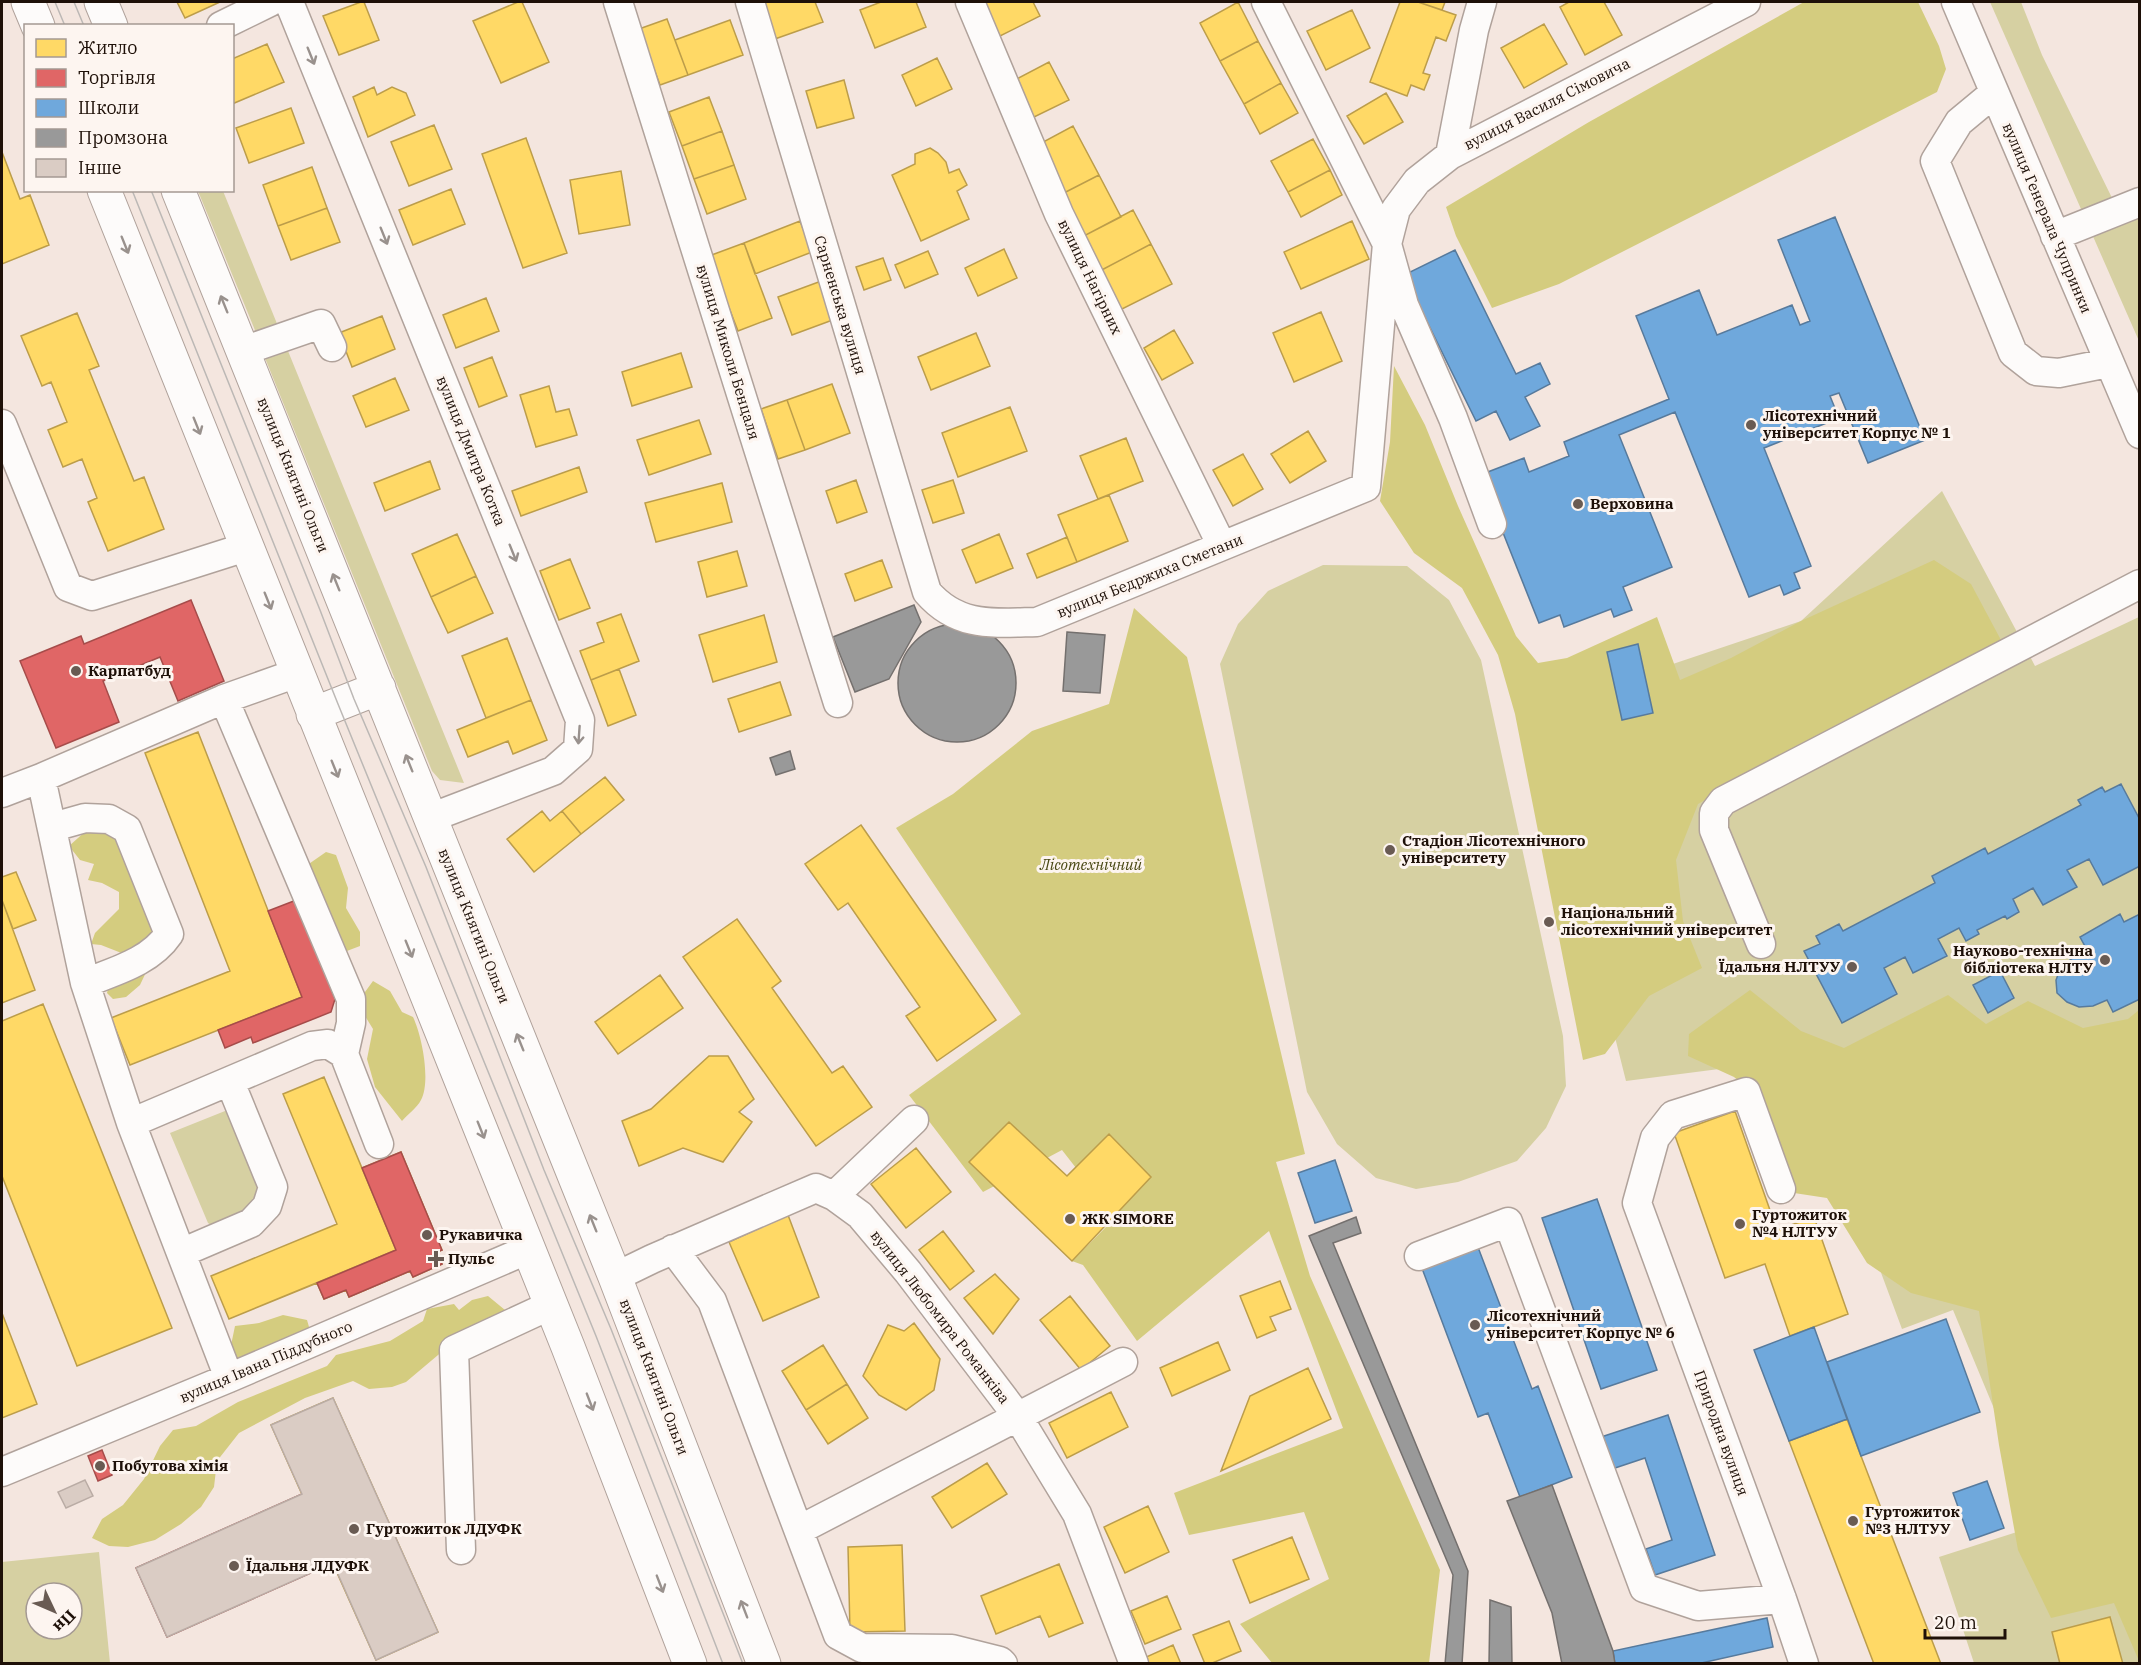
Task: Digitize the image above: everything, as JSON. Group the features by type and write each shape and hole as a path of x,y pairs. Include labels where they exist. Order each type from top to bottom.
{"main road":[{"path":"28,2 37,24"},
{"path":"100,2 110,24"},
{"path":"105,192 529,1249 690,1664"},
{"name":"вулиця Княгині Ольги","path":"179,192 615,1277 764,1664"},
{"path":"313,714 379,688"}],"street":[{"path":"225,24 270,2"},
{"name":"вулиця Дмитра Котка","path":"289,2 580,720 578,749 553,771 430,818"},
{"name":"вулиця Миколи Бенцаля","path":"618,2 838,703"},
{"name":"Сарненська вулиця","path":"750,2 927,592 938,605"},
{"name":"вулиця Нагірних","path":"970,2 1059,214 1222,546"},
{"path":"1266,2 1387,244 1404,305 1453,418 1492,524"},
{"path":"1450,155 1474,30 1482,2"},
{"name":"вулиця Василя Сімовича","path":"1358,490 1366,487 1387,244 1396,209 1417,181 1450,155 1746,2"},
{"name":"вулиця Генерала Чупринки","path":"1956,2 2139,434"},
{"path":"1995,93 1959,122 1935,161 2013,353 2036,371 2059,373 2108,363"},
{"path":"2055,236 2139,202"},
{"path":"243,351 321,324 332,347"},
{"path":"2,424 68,587 92,596 246,547"},
{"name":"вулиця Бедржиха Сметани","path":"938,605 957,617 986,622 1037,622 1358,490"},
{"path":"1761,944 1714,830 1714,813 1723,801 2139,584"},
{"path":"2,793 224,699 297,673"},
{"path":"224,699 351,999 351,1023 344,1054 379,1144"},
{"path":"42,778 85,983 131,1124 229,1378"},
{"path":"53,827 86,818 97,818 109,819 127,829 170,934 161,947 142,960 85,983"},
{"path":"131,1124 312,1046 328,1044 344,1054"},
{"path":"181,1253 251,1223 267,1206 273,1187 230,1082"},
{"name":"Природна вулиця","path":"1781,1189 1746,1092 1673,1115 1654,1138 1637,1203 1804,1664"},
{"path":"834,1196 914,1120"},
{"name":"вулиця Любомира Романківа","path":"615,1277 816,1188 834,1196 860,1215 908,1272 1018,1417 1077,1514 1134,1664"},
{"path":"1419,1256 1508,1222 1644,1588 1698,1606 1782,1599"},
{"name":"вулиця Івана Піддубного","path":"2,1472 229,1378 529,1249"},
{"path":"673,1250 712,1301 838,1635 862,1647 952,1649 1000,1661 1002,1664"},
{"path":"461,1550 454,1350 551,1305"},
{"path":"799,1530 1124,1362"}],"shaded area":[{"path":"1990,2 2021,2 2042,55 2113,200 2139,207 2139,341"},
{"path":"198,192 223,192 280,331 259,340"},
{"path":"288,351 464,783 440,780 432,771 265,358"},
{"path":"1942,491 2035,666 2139,617 2139,1663 1974,1663 1939,1557 2042,1524 1953,1310 1902,1329 1842,1168 1758,1064 1626,1081 1533,711 1801,621"},
{"name":"Стадіон Лісотехнічного університету","path":"1323,565 1407,566 1449,600 1481,660 1563,1036 1566,1086 1546,1128 1517,1161 1458,1182 1416,1189 1376,1178 1337,1144 1307,1092 1220,664 1238,624 1268,591"},
{"path":"230,1109 262,1187 248,1217 218,1230 208,1223 170,1133"},
{"path":"99,1552 110,1663 2,1663 2,1562"}],"green space":[{"path":"1804,2 1918,2 1939,46 1946,69 1937,92 1559,284 1492,308 1456,236 1446,207 1589,122"},
{"path":"1394,366 1425,425 1516,636 1538,663 1567,658 1657,617 1680,680 1731,658 1801,621 1934,560 1971,584 2002,642 1765,766 1698,804 1676,860 1683,921 1702,968 1649,996 1605,1054 1583,1060 1515,714 1498,655 1462,588 1414,553 1380,501 1390,442"},
{"name":"Лісотехнічний","path":"1134,608 1187,657 1305,1154 1276,1162 1310,1276 1440,1570 1429,1663 1272,1663 1240,1624 1329,1579 1304,1512 1189,1535 1174,1493 1343,1428 1269,1231 1137,1341 1083,1265 1072,1261 1115,1218 1062,1150 983,1192 909,1095 1021,1014 896,828 953,794 1032,731 1109,704"},
{"path":"115,826 167,928 140,985 126,997 113,999 107,993 112,970 124,954 101,945 91,944 95,933 119,909 119,892 102,883 88,880 94,864 80,860 69,846 87,830"},
{"path":"326,852 336,855 348,888 346,908 360,932 360,946 339,954 303,868"},
{"path":"373,981 390,991 402,1012 413,1017 422,1047 425,1070 424,1092 415,1109 402,1121 375,1087 367,1059 373,1029 357,1003"},
{"path":"1750,990 1801,1031 1844,1048 1948,995 1986,1024 2028,1001 2083,1028 2128,1019 2139,1010 2139,1661 2114,1603 2051,1618 2018,1550 1999,1445 1979,1311 1911,1293 1867,1263 1827,1198 1794,1193 1760,1099 1734,1077 1688,1056 1689,1034"},
{"path":"488,1296 505,1310 508,1330 444,1350 406,1382 392,1387 369,1389 353,1381 305,1398 239,1433 217,1461 214,1487 201,1507 181,1524 155,1540 128,1547 109,1546 92,1538 102,1519 123,1505 144,1479 160,1446 173,1430 196,1426 238,1402 327,1366 336,1355 390,1341 423,1321 427,1309 454,1304 459,1310 472,1300"},
{"path":"283,1315 307,1320 314,1344 245,1369 230,1350 235,1326 259,1323"}],"building: Житло":[{"path":"177,2 220,2 185,18"},
{"path":"364,2 379,40 339,55 323,16"},
{"path":"522,2 549,62 501,83 473,21"},
{"path":"758,2 815,2 823,22 772,40"},
{"path":"881,2 916,2 926,27 875,48 860,10"},
{"path":"981,2 1033,2 1040,16 998,37"},
{"path":"1238,2 1258,41 1220,61 1200,23"},
{"path":"1400,2 1418,2 1456,15 1446,41 1436,37 1423,73 1430,75 1424,90 1411,85 1407,96 1370,82"},
{"path":"1418,2 1445,2 1442,10"},
{"path":"1569,2 1604,2 1622,35 1585,55 1560,7"},
{"path":"1352,10 1370,48 1326,70 1307,31"},
{"path":"667,19 688,75 660,85 639,29"},
{"path":"730,20 743,55 688,75 675,40"},
{"path":"1544,24 1567,64 1524,88 1501,48"},
{"path":"1258,41 1281,83 1244,104 1220,61"},
{"path":"267,44 284,82 234,103 234,58"},
{"path":"937,58 952,89 916,106 902,75"},
{"path":"1049,62 1069,100 1032,118 1013,81"},
{"path":"844,80 854,118 817,128 806,91"},
{"path":"1281,83 1298,113 1260,134 1244,104"},
{"path":"374,87 377,95 392,87 406,93 415,115 368,137 353,97"},
{"path":"1386,93 1403,122 1364,144 1347,116"},
{"path":"709,97 722,131 682,146 669,112"},
{"path":"291,108 304,143 249,163 236,128"},
{"path":"434,125 452,169 409,186 391,142"},
{"path":"1073,126 1099,175 1058,196 1032,148"},
{"path":"722,131 734,165 694,179 682,146"},
{"path":"526,138 567,253 523,268 482,154"},
{"path":"1313,139 1330,170 1288,192 1271,161"},
{"path":"930,148 946,162 949,173 959,169 967,185 957,191 969,219 921,241 892,175 915,164 915,154"},
{"path":"2,152 20,199 30,195 49,245 2,264"},
{"path":"734,165 746,199 707,214 694,179"},
{"path":"312,167 327,208 278,226 263,185"},
{"path":"1330,170 1342,195 1301,217 1288,192"},
{"path":"621,171 630,225 579,234 570,180"},
{"path":"1099,175 1121,217 1078,239 1058,196"},
{"path":"451,189 465,224 413,245 399,210"},
{"path":"327,208 340,242 291,260 278,226"},
{"path":"1133,210 1151,244 1096,273 1078,239"},
{"path":"800,221 812,252 755,274 744,243"},
{"path":"1352,221 1369,259 1301,289 1284,252"},
{"path":"744,243 772,318 738,331 709,256"},
{"path":"1151,244 1172,284 1116,312 1096,273"},
{"path":"1004,249 1017,278 978,296 965,268"},
{"path":"928,251 938,274 905,288 895,265"},
{"path":"883,258 891,280 864,290 856,267"},
{"path":"824,280 838,318 792,335 778,297"},
{"path":"486,298 499,331 456,348 443,315"},
{"path":"1321,312 1342,361 1294,382 1273,333"},
{"path":"77,313 99,366 89,370 134,481 144,477 164,529 108,551 88,502 97,498 82,459 63,467 48,430 67,422 51,382 42,386 21,336"},
{"path":"382,316 395,349 352,367 339,333"},
{"path":"1174,330 1193,363 1162,380 1144,348"},
{"path":"976,333 990,366 931,390 918,357"},
{"path":"681,353 692,387 632,406 622,372"},
{"path":"492,357 507,396 479,407 464,368"},
{"path":"395,378 409,410 366,427 353,396"},
{"path":"832,384 850,433 805,450 787,400"},
{"path":"549,386 556,412 569,409 577,435 536,447 520,395"},
{"path":"787,400 805,450 778,459 761,409"},
{"path":"1010,407 1027,451 958,477 942,433"},
{"path":"699,420 711,454 649,475 637,440"},
{"path":"1308,431 1326,461 1290,483 1271,454"},
{"path":"1126,438 1143,481 1098,499 1080,456"},
{"path":"1243,454 1263,489 1233,506 1213,470"},
{"path":"430,461 440,489 385,511 374,483"},
{"path":"579,467 587,492 521,516 512,491"},
{"path":"856,480 867,512 837,523 826,491"},
{"path":"953,480 964,513 933,523 922,490"},
{"path":"722,483 732,522 656,542 645,503"},
{"path":"1109,495 1128,541 1077,562 1058,515"},
{"path":"457,534 476,576 431,597 412,554"},
{"path":"999,534 1013,568 976,583 962,550"},
{"path":"1067,537 1077,562 1037,578 1027,554"},
{"path":"737,551 747,586 707,597 698,562"},
{"path":"570,559 590,608 559,620 540,571"},
{"path":"882,560 892,587 855,601 845,574"},
{"path":"476,576 493,613 448,633 431,597"},
{"path":"621,614 639,661 591,680 580,651 604,642 597,623"},
{"path":"764,615 777,662 713,682 699,635"},
{"path":"507,638 531,700 486,718 462,656"},
{"path":"619,669 636,715 608,726 591,680"},
{"path":"780,682 791,715 739,732 728,699"},
{"path":"531,700 547,740 513,754 508,741 468,757 457,730"},
{"path":"198,732 302,997 130,1065 111,1018 230,971 145,753"},
{"path":"605,777 624,800 581,834 562,811"},
{"path":"542,811 550,821 562,811 581,834 534,872 507,839"},
{"path":"861,825 996,1020 937,1061 906,1016 920,1007 848,903 838,910 805,864"},
{"path":"16,872 36,920 13,929 2,900 2,877"},
{"path":"2,900 35,990 2,1003"},
{"path":"737,919 781,981 772,988 832,1073 843,1066 872,1107 816,1146 683,957"},
{"path":"660,975 683,1008 618,1054 595,1022"},
{"path":"43,1004 172,1328 77,1366 2,1176 2,1021"},
{"path":"709,1056 728,1056 754,1099 739,1112 752,1122 723,1162 683,1148 639,1166 622,1121 651,1109"},
{"path":"324,1077 362,1168 401,1152 442,1250 437,1252 442,1264 413,1277 410,1271 349,1297 346,1290 324,1299 317,1283 229,1319 211,1276 337,1224 283,1094"},
{"path":"324,1077 396,1250 229,1319 211,1276 337,1224 283,1094"},
{"name":"Гуртожиток №4 НЛТУУ","path":"1735,1111 1777,1230 1814,1217 1848,1314 1790,1336 1765,1264 1725,1278 1674,1133"},
{"name":"ЖК SIMORE","path":"1009,1122 1067,1176 1109,1134 1151,1177 1072,1261 969,1162"},
{"path":"916,1148 951,1192 906,1228 871,1184"},
{"path":"788,1215 819,1297 763,1321 729,1242"},
{"path":"943,1231 974,1271 950,1290 919,1250"},
{"path":"995,1274 1019,1299 993,1334 964,1298"},
{"path":"1280,1281 1291,1309 1270,1317 1276,1330 1257,1338 1240,1296"},
{"path":"1070,1296 1110,1346 1081,1370 1040,1320"},
{"path":"2,1313 37,1404 2,1418"},
{"path":"914,1323 940,1359 934,1390 906,1410 879,1395 863,1376 888,1325 904,1331"},
{"path":"1218,1342 1230,1370 1172,1396 1160,1368"},
{"path":"823,1345 847,1384 806,1410 782,1371"},
{"path":"1308,1368 1331,1419 1221,1471 1250,1396"},
{"path":"847,1384 868,1418 828,1444 806,1410"},
{"path":"1111,1392 1128,1427 1067,1458 1049,1423"},
{"name":"Гуртожиток ЛДУФК","path":"333,1398 438,1632 376,1660 271,1425"},
{"name":"Гуртожиток №3 НЛТУУ","path":"1847,1419 1941,1664 1874,1664 1789,1441"},
{"path":"987,1463 1007,1494 952,1528 932,1497"},
{"path":"1148,1506 1169,1552 1125,1573 1104,1527"},
{"path":"1292,1537 1309,1579 1250,1603 1233,1560"},
{"path":"902,1545 905,1631 850,1632 848,1547"},
{"path":"1059,1564 1083,1623 1049,1637 1040,1616 996,1634 981,1596"},
{"path":"1167,1596 1181,1629 1145,1644 1131,1611"},
{"path":"2110,1617 2123,1664 2060,1664 2052,1632"},
{"path":"1229,1621 1241,1651 1205,1664 1193,1635"},
{"path":"1173,1645 1181,1664 1147,1664 1144,1658"}],"building: Торгівля":[{"name":"Карпатбуд","path":"191,600 224,681 178,701 160,657 103,681 119,722 56,748 20,661 81,636 84,644"},
{"path":"304,897 320,960 335,999 331,1012 253,1043 251,1037 225,1048 218,1030 302,997 268,911"},
{"path":"401,1152 442,1250 437,1252 442,1264 413,1277 410,1271 349,1297 346,1290 324,1299 317,1283 396,1250 362,1168"},
{"name":"Побутова хімія","path":"102,1450 112,1475 98,1481 88,1456"},
{"name":"Їдальня ЛДУФК","path":"302,1494 333,1563 167,1637 136,1568"}],"building: Школи":[{"name":"Лісотехнічний університет Корпус № 1","path":"1835,217 1925,440 1868,463 1839,393 1830,396 1839,418 1764,448 1811,566 1794,573 1800,588 1784,595 1780,585 1749,597 1675,412 1619,435 1672,567 1623,587 1632,610 1614,617 1611,609 1564,627 1560,615 1539,623 1480,475 1524,458 1529,472 1569,456 1564,442 1669,399 1636,316 1699,290 1717,335 1792,305 1800,325 1810,321 1778,240"},
{"path":"1455,250 1516,374 1540,363 1550,384 1525,397 1540,426 1510,440 1496,411 1476,421 1404,275"},
{"path":"1638,644 1653,713 1622,720 1607,652"},
{"name":"Національний лісотехнічний університет","path":"2121,784 2140,820 2140,866 2103,885 2089,859 2067,870 2077,887 2043,905 2033,888 2013,899 2019,912 2007,919 2005,916 1977,930 1979,934 1966,941 1959,928 1938,939 1947,956 1913,973 1905,957 1884,968 1897,994 1842,1023 1804,951 1820,944 1816,936 1839,924 1843,931 1935,883 1932,876 1985,848 1988,854 2081,805 2078,800 2102,787 2105,792"},
{"name":"Науково-технічна бібліотека НЛТУ","path":"2120,914 2124,922 2140,914 2140,999 2113,1012 2107,1000 2093,1006 2079,1007 2067,1002 2057,993 2056,980 2061,967 2087,950 2080,937"},
{"path":"2000,971 2014,998 1988,1013 1973,985"},
{"path":"1335,1160 1352,1211 1315,1223 1298,1173"},
{"path":"1597,1199 1657,1370 1601,1389 1542,1218"},
{"name":"Лісотехнічний університет Корпус № 6","path":"1476,1242 1532,1389 1538,1386 1572,1477 1520,1497 1488,1413 1478,1417 1420,1263"},
{"path":"1946,1319 1980,1412 1861,1456 1827,1362"},
{"path":"1814,1327 1847,1419 1789,1441 1754,1350"},
{"path":"1668,1415 1715,1555 1655,1575 1646,1549 1672,1540 1645,1458 1606,1471 1595,1439"},
{"path":"1987,1481 2004,1528 1970,1540 1953,1493"},
{"path":"1767,1618 1773,1647 1697,1664 1615,1664 1613,1651"}],"building: Промзона":[{"path":"914,605 921,622 889,679 855,692 833,637"},
{"path":"957,624 990,634 1006,650 1016,683 1006,716 990,732 957,742 924,732 908,716 898,683 908,650 924,634"},
{"path":"1067,632 1105,635 1100,693 1063,691"},
{"path":"790,751 795,769 776,775 770,758"},
{"path":"1356,1217 1361,1233 1333,1243 1468,1571 1462,1664 1445,1664 1453,1575 1309,1236"},
{"path":"1552,1485 1613,1651 1615,1664 1562,1664 1552,1613 1507,1501"},
{"path":"1490,1600 1511,1607 1512,1664 1489,1664"}],"building: Інше":[{"path":"333,1398 438,1632 376,1660 333,1563 167,1637 136,1568 302,1494 271,1425"},
{"path":"85,1480 93,1496 66,1508 58,1492"}],"tram line":[{"path":"55,2 64,24"},
{"path":"74,2 83,24"},
{"path":"133,192 338,704 596,1336 723,1664"},
{"path":"152,192 354,699 426,867 544,1170 611,1329 743,1664"}],"place":[{"name":"Лісотехнічний університет Корпус № 1","path":"1751,425"},
{"name":"Верховина","path":"1578,504"},
{"name":"Карпатбуд","path":"76,671"},
{"name":"Стадіон Лісотехнічного університету","path":"1390,850"},
{"name":"Національний лісотехнічний університет","path":"1549,922"},
{"name":"Науково-технічна бібліотека НЛТУ","path":"2105,960"},
{"name":"Їдальня НЛТУУ","path":"1852,967"},
{"name":"ЖК SIMORE","path":"1070,1219"},
{"name":"Гуртожиток №4 НЛТУУ","path":"1740,1224"},
{"name":"Рукавичка","path":"427,1235"},
{"name":"Пульс","path":"436,1259"},
{"name":"Лісотехнічний університет Корпус № 6","path":"1475,1325"},
{"name":"Побутова хімія","path":"100,1466"},
{"name":"Гуртожиток №3 НЛТУУ","path":"1853,1521"},
{"name":"Гуртожиток ЛДУФК","path":"354,1529"},
{"name":"Їдальня ЛДУФК","path":"234,1566"}]}
